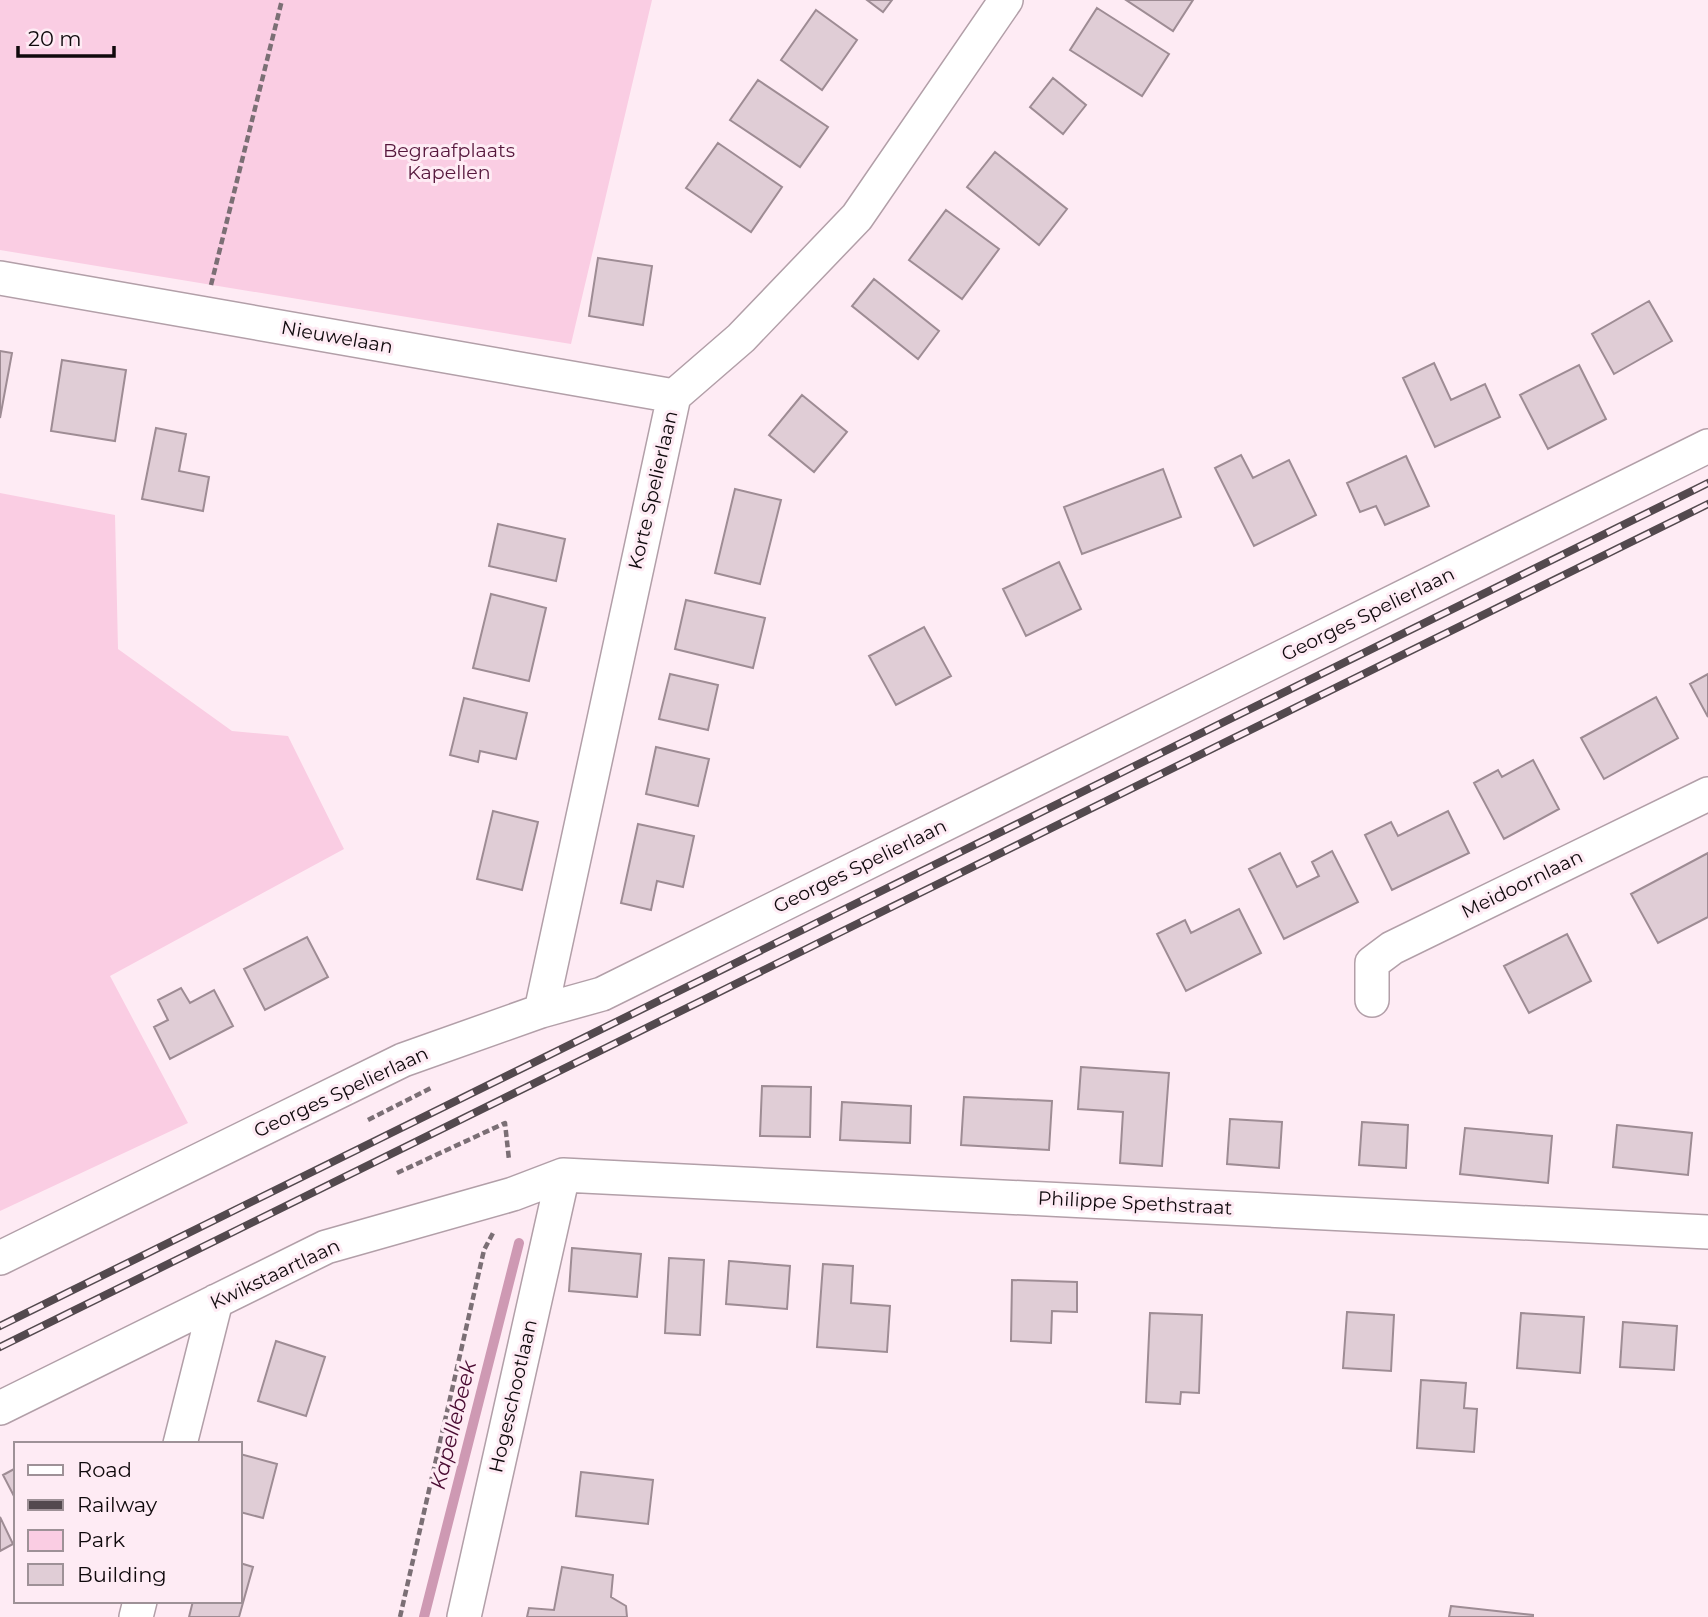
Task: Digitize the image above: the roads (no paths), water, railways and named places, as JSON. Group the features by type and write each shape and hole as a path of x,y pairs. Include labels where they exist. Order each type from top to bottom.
{"street":[{"name":"Korte Spelierlaan","path":"541,1010 674,396 741,338 857,217 1006,0"},
{"name":"Nieuwelaan","path":"0,278 674,396"},
{"name":"Georges Spelierlaan","path":"0,1258 403,1060 541,1010 602,994 1708,446"},
{"name":"Meidoornlaan","path":"1371,1000 1372,963 1392,948 1708,793"},
{"name":"Kwikstaartlaan","path":"0,1408 326,1247 513,1194 563,1175"},
{"name":"Philippe Spethstraat","path":"563,1175 1708,1232"},
{"name":"Hogeschootlaan","path":"464,1617 563,1175"},
{"path":"181,1442 216,1301"}],"waterway":[{"name":"Kapellebeek","path":"424,1617 519,1243"}],"railway":[{"path":"0,1326 1708,483"},
{"path":"0,1347 1708,504"}],"park label":[{"name":"Begraafplaats Kapellen","path":"449,161"}]}
